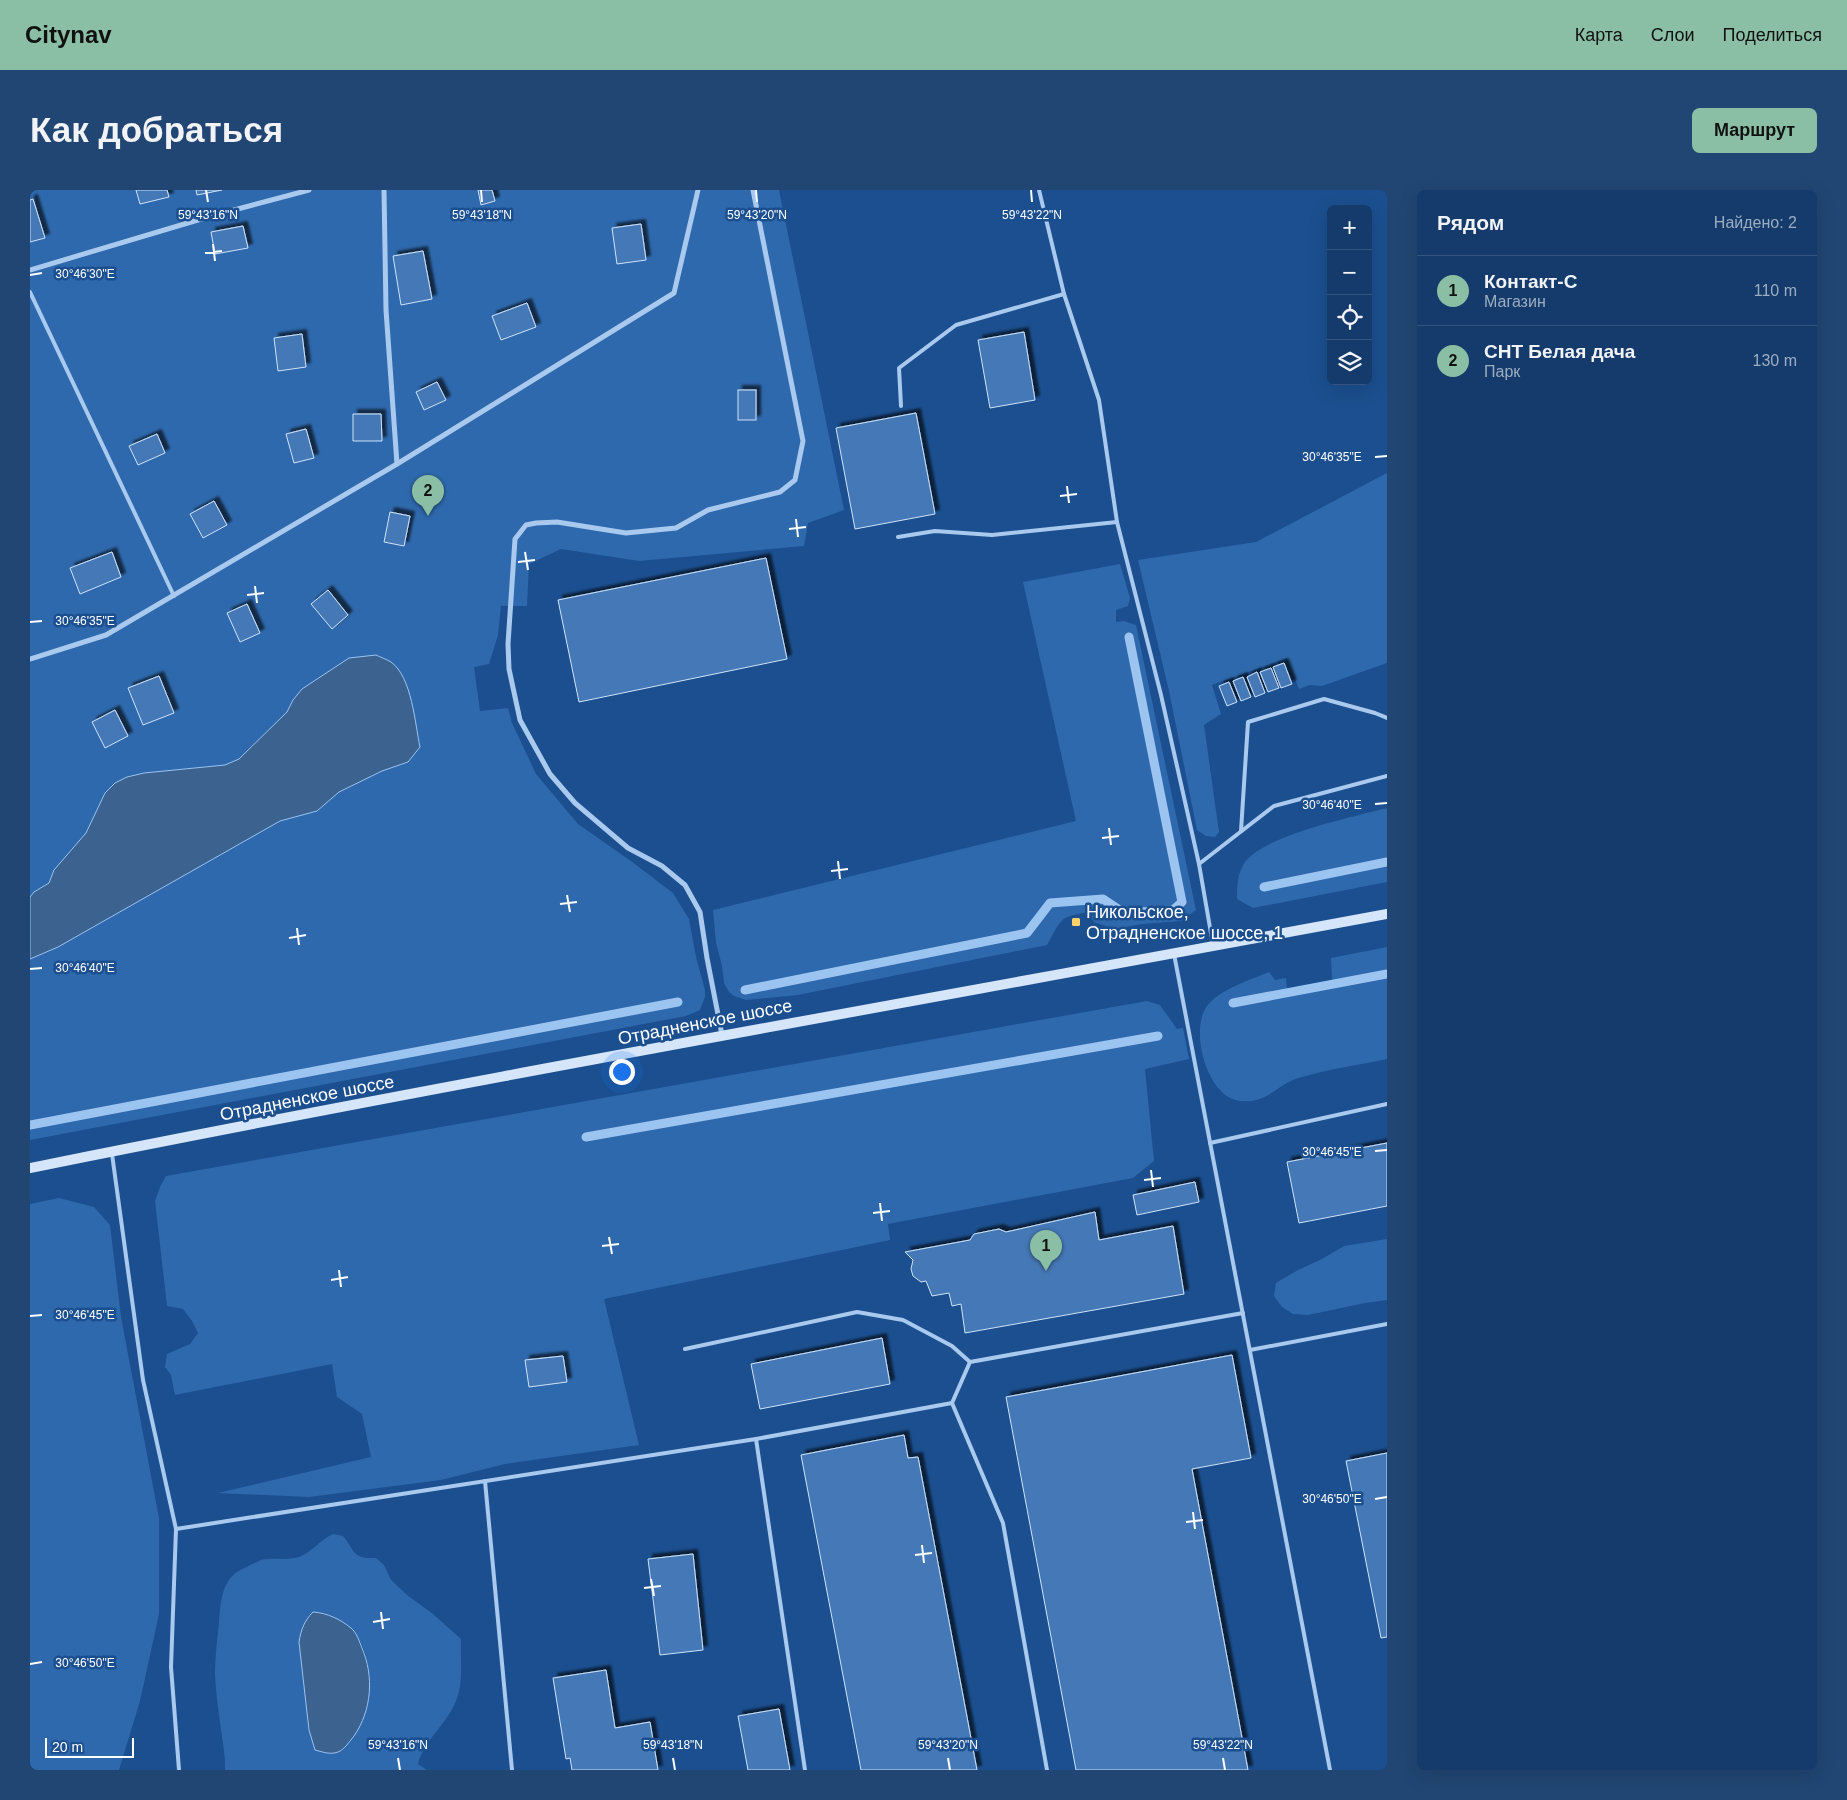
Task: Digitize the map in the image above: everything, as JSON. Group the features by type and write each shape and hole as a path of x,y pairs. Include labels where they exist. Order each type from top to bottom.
{"main road":[{"name":"Отрадненское шоссе","path":"30,1168 722,1035 1387,914"}],"street":[{"path":"30,270 208,217 309,190"},
{"path":"384,190 386,310 396,464"},
{"path":"30,659 106,635 396,464 674,293 698,190"},
{"path":"722,1035 706,958 700,912 685,885 662,866 628,848 575,803 550,774 520,720 509,669 508,644 515,539 526,525 557,522 626,533 676,528 708,510 780,492 795,480 804,441 753,190"}],"lane":[{"path":"1039,190 1064,294 1099,400 1117,522 1161,694 1199,864 1213,946"},
{"path":"30,292 174,596"},
{"path":"901,406 899,368 956,325 1064,294"},
{"path":"898,537 935,531 992,535 1117,522"},
{"path":"1241,831 1248,722 1324,699 1387,718"},
{"path":"1199,864 1274,806 1387,776"},
{"path":"1174,954 1330,1770"},
{"path":"1210,1143 1387,1104"},
{"path":"111,1152 143,1380 176,1529 170,1667 179,1770"},
{"path":"685,1349 857,1312 903,1320 952,1346 970,1362"},
{"path":"970,1362 1243,1313"},
{"path":"1250,1350 1387,1324"},
{"path":"970,1362 952,1403 1003,1523 1047,1770"},
{"path":"176,1529 756,1439 952,1403"},
{"path":"756,1439 805,1770"},
{"path":"485,1481 512,1770"}],"shaded area":[{"path":"30,190 779,190 844,510 808,523 804,546 639,561 561,549 529,564 527,606 501,606 498,635 489,664 474,667 480,711 508,708 512,723 536,774 578,824 673,893 689,919 696,957 705,990 705,997 700,1010 686,1016 30,1140 30,959 58,947 280,821 317,811 339,792 382,771 408,762 349,658 302,689 293,700 287,712 239,759 225,765 144,773 127,777 105,793 86,833 54,870 49,883 34,892 30,897"},
{"path":"1387,473 1387,663 1322,686 1310,685 1299,689 1287,658 1212,685 1221,714 1204,725 1219,832 1215,837 1206,836 1197,830 1169,691 1138,560 1256,542"},
{"path":"1120,564 1130,598 1128,606 1116,610 1116,622 1124,621 1136,625 1196,910 1181,921 1142,924 1114,929 1094,922 1089,912 1071,916 1062,921 1047,945 798,995 746,1000 729,992 724,983 716,943 713,910 1076,821 1023,582"},
{"path":"376,655 391,662 398,669 404,678 412,702 420,747 408,762 382,771 339,792 317,811 280,821 58,947 30,959 30,897 34,892 49,883 54,870 86,833 105,793 115,783 127,777 144,773 225,765 239,759 287,712 293,700 302,689 349,658"},
{"path":"1387,808 1387,882 1253,908 1237,899 1240,871 1245,862 1255,852 1271,843 1311,828"},
{"path":"1387,947 1387,1059 1302,1077 1293,1080 1266,1096 1250,1101 1240,1101 1228,1097 1218,1088 1210,1076 1204,1061 1200,1031 1202,1017 1207,1006 1213,1000 1236,986 1269,972 1275,980 1286,978 1287,989 1332,980 1331,958"},
{"path":"1147,1001 1160,1005 1177,1029 1183,1028 1189,1059 1145,1069 1154,1161 1133,1178 888,1224 890,1240 604,1299 639,1445 505,1464 441,1480 309,1497 218,1493 371,1457 362,1414 337,1397 332,1364 175,1395 171,1375 165,1367 167,1354 190,1344 198,1333 183,1309 167,1306 155,1201 166,1176"},
{"path":"59,1198 94,1207 110,1225 121,1317 159,1518 159,1614 140,1701 119,1770 30,1770 30,1204"},
{"path":"1387,1239 1387,1300 1308,1315 1293,1314 1282,1307 1274,1296 1276,1283 1344,1246"},
{"path":"333,1534 343,1536 358,1556 376,1558 384,1565 391,1580 461,1639 461,1678 458,1694 452,1709 421,1755 418,1764 427,1770 225,1770 215,1673 222,1595 228,1582 237,1572 261,1560 299,1557","holes":["313,1612 330,1616 344,1623 354,1632 362,1644 369,1673 368,1706 315,1750 309,1730 299,1642 303,1626"]},
{"path":"313,1612 333,1617 353,1630 358,1637 368,1670 369,1693 365,1715 351,1740 340,1751 335,1753 315,1750 309,1730 299,1642 303,1626"}],"building":[{"path":"136,190 167,190 169,197 140,204"},
{"path":"196,190 222,190 197,195"},
{"path":"478,190 492,190 495,201 481,205"},
{"path":"33,199 45,238 30,242 30,200"},
{"path":"641,224 646,260 617,264 612,228"},
{"path":"243,226 248,248 215,254 211,232"},
{"path":"423,251 432,299 401,305 393,256"},
{"path":"527,303 536,327 501,340 492,316"},
{"path":"1024,332 1035,400 990,408 978,340"},
{"path":"302,334 306,367 278,371 274,338"},
{"path":"437,382 446,400 424,410 416,392"},
{"path":"738,390 756,390 756,420 738,420"},
{"path":"916,413 935,514 855,529 836,428"},
{"path":"353,414 381,414 382,441 353,441"},
{"path":"306,429 314,458 294,463 286,434"},
{"path":"157,434 165,453 138,465 129,446"},
{"path":"214,501 227,525 203,538 190,514"},
{"path":"390,512 410,516 404,546 384,542"},
{"path":"112,552 121,577 80,594 70,568"},
{"path":"766,558 787,659 579,702 558,600"},
{"path":"328,590 348,615 332,629 311,604"},
{"path":"247,604 260,633 240,642 227,613"},
{"path":"1284,663 1292,684 1281,688 1273,667"},
{"path":"1271,668 1279,688 1268,692 1260,672"},
{"path":"1257,672 1265,693 1255,697 1247,677"},
{"path":"159,676 174,713 143,725 128,688"},
{"path":"1243,677 1251,697 1241,701 1233,681"},
{"path":"1229,682 1237,702 1227,706 1219,686"},
{"path":"115,710 128,736 105,748 92,722"},
{"path":"1387,1143 1387,1206 1299,1223 1287,1162"},
{"path":"1195,1182 1199,1202 1137,1215 1133,1195"},
{"path":"1095,1212 1099,1240 1173,1226 1184,1294 965,1333 961,1304 952,1306 949,1293 932,1296 926,1281 921,1282 913,1276 911,1269 913,1260 905,1252 970,1240 974,1234 999,1229 1006,1232"},
{"path":"882,1338 890,1384 760,1409 751,1364"},
{"path":"1232,1355 1251,1458 1192,1469 1248,1770 1076,1770 1006,1397"},
{"path":"563,1356 567,1382 529,1387 525,1360"},
{"path":"904,1435 908,1458 918,1457 977,1770 861,1770 801,1455"},
{"path":"1387,1453 1387,1637 1381,1638 1346,1461"},
{"path":"693,1554 703,1650 660,1655 648,1559"},
{"path":"606,1670 615,1728 650,1722 658,1770 572,1770 570,1758 566,1759 553,1678"},
{"path":"779,1709 790,1770 748,1770 738,1716"}],"waterway":[{"path":"745,990 1027,933 1050,903 1103,899 1124,913 1173,910 1182,902 1129,637"},
{"path":"1264,887 1387,862"},
{"path":"1233,1003 1387,974"},
{"path":"30,1125 678,1002"},
{"path":"586,1137 1158,1036"}],"place":[{"name":"СНТ Белая дача","path":"428,516"},
{"name":"Никольское, Отрадненское шоссе, 1","path":"1076,922"},
{"name":"Контакт-С","path":"1046,1271"}]}
